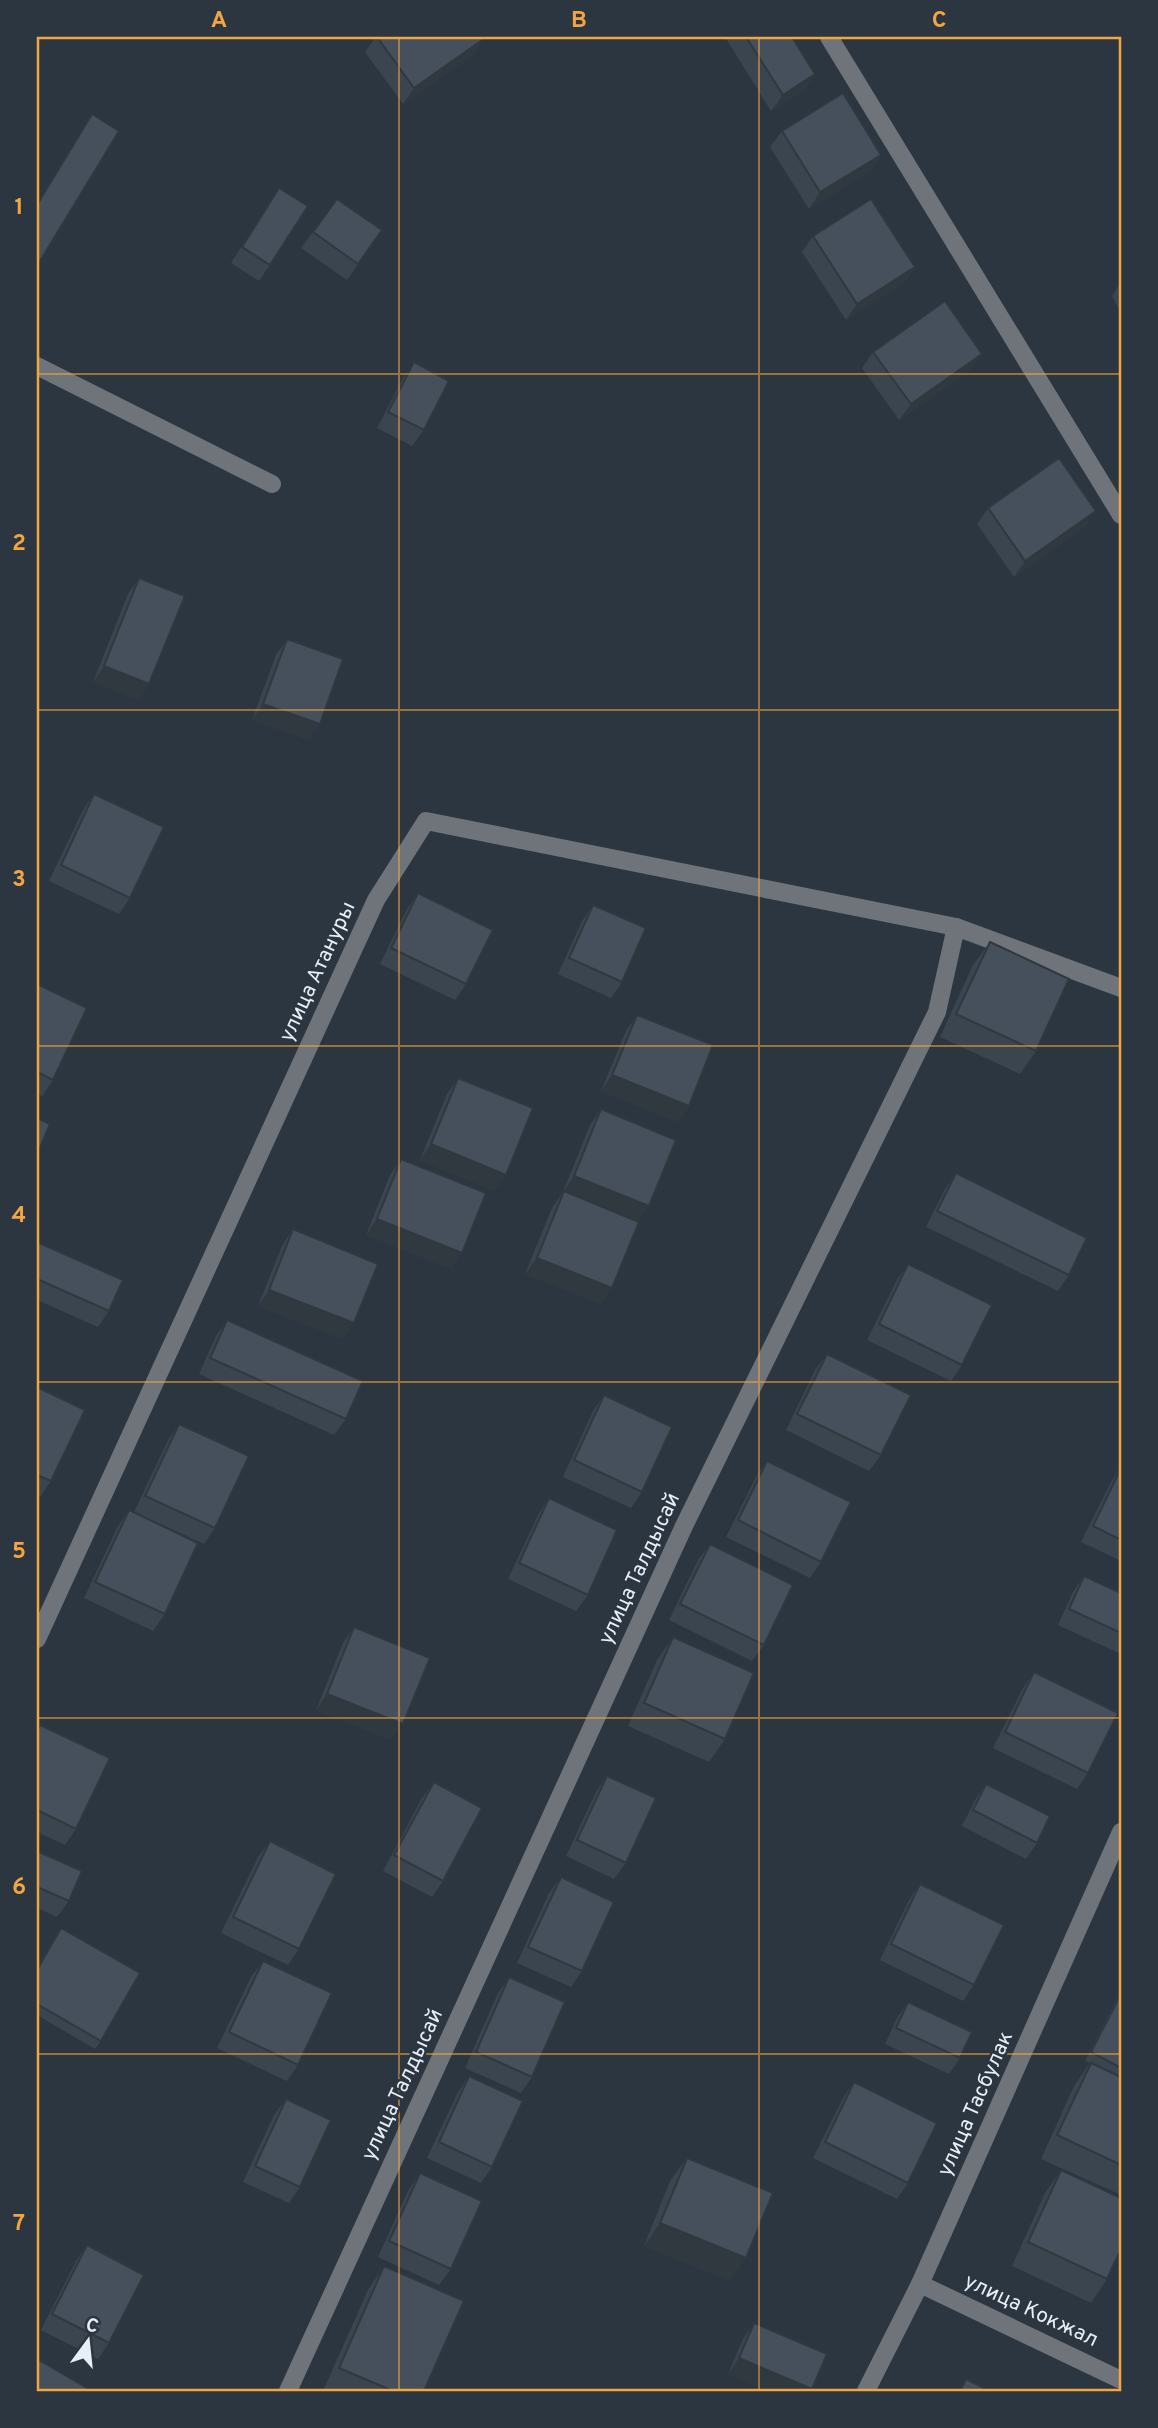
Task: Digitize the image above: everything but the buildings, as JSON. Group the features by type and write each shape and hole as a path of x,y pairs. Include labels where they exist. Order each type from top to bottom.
{"street":[{"path":"830,37 1121,515"},
{"path":"37,366 272,484"},
{"name":"улица Атануры","path":"37,1639 376,900 426,821 956,927"},
{"path":"956,927 1121,988"},
{"name":"улица Талдысай","path":"288,2391 684,1526 937,1012 956,927"},
{"name":"улица Тасбулак","path":"866,2391 920,2284 1121,1832"},
{"name":"улица Кокжал","path":"920,2284 1121,2380"}]}
